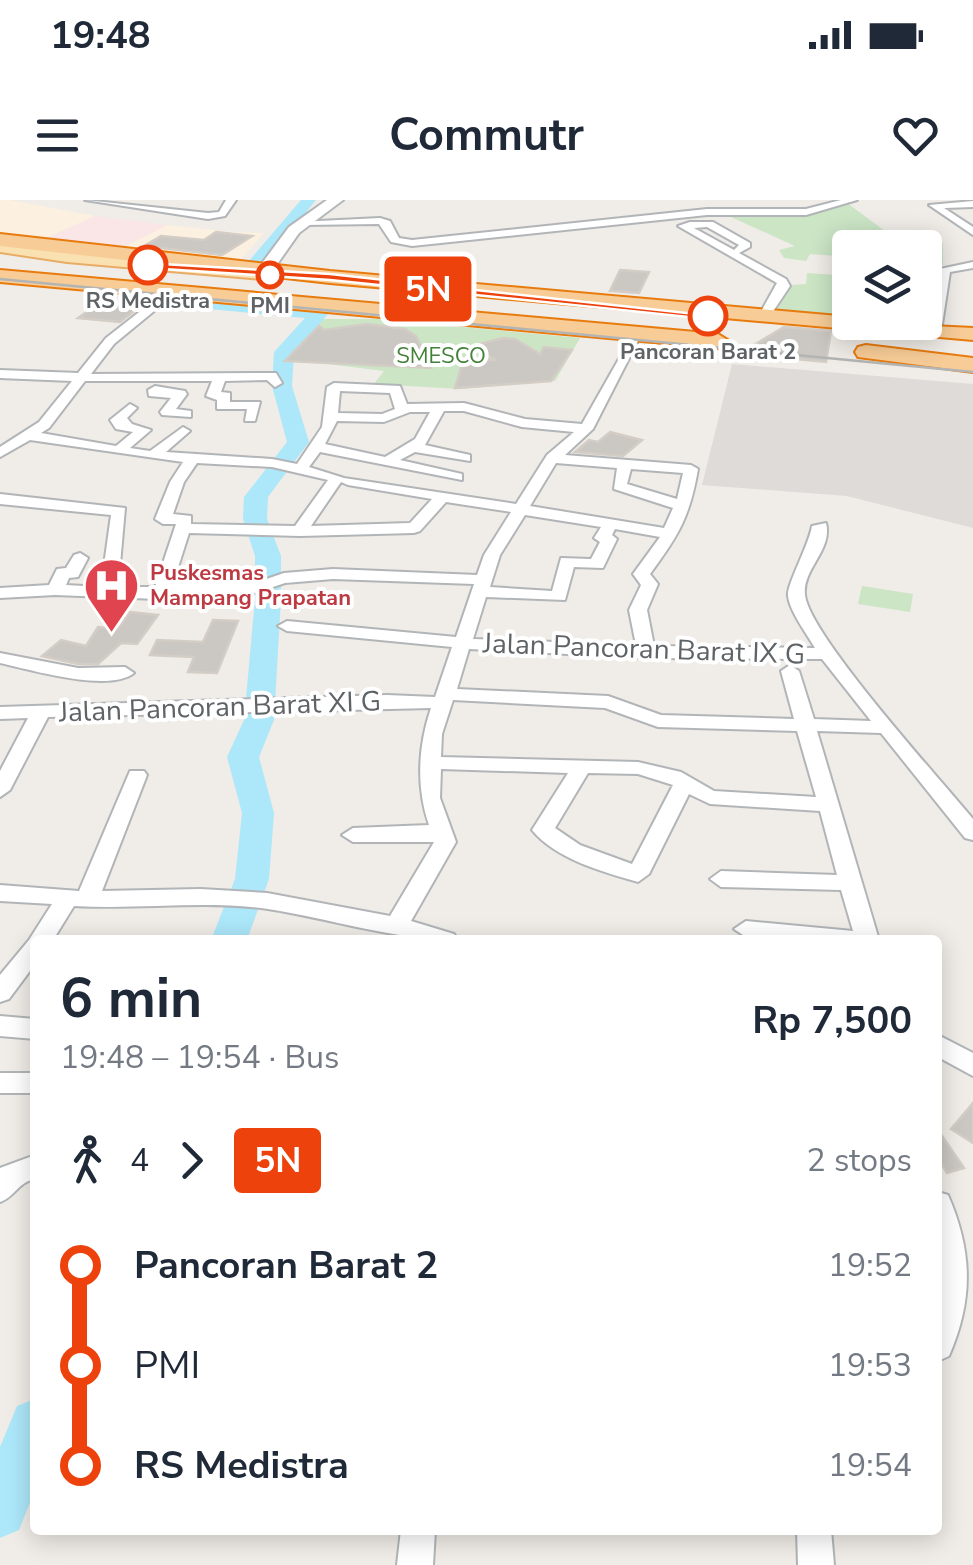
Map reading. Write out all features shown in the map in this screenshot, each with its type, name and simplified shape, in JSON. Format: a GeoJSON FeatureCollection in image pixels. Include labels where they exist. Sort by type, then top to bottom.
{"type":"FeatureCollection","features":[{"type":"Feature","properties":{"kind":"highway"},"geometry":{"type":"LineString","coordinates":[[0,249],[832,322]]}},
{"type":"Feature","properties":{"kind":"highway"},"geometry":{"type":"LineString","coordinates":[[0,249],[109,266],[693,320]]}},
{"type":"Feature","properties":{"kind":"highway"},"geometry":{"type":"LineString","coordinates":[[0,249],[276,287],[973,344]]}},
{"type":"Feature","properties":{"kind":"highway"},"geometry":{"type":"LineString","coordinates":[[64,257],[286,282]]}},
{"type":"Feature","properties":{"kind":"highway"},"geometry":{"type":"LineString","coordinates":[[0,270],[973,353]]}},
{"type":"Feature","properties":{"kind":"highway"},"geometry":{"type":"LineString","coordinates":[[0,270],[170,293],[734,342]]}},
{"type":"Feature","properties":{"kind":"highway"},"geometry":{"type":"LineString","coordinates":[[942,332],[973,334]]}},
{"type":"Feature","properties":{"kind":"highway"},"geometry":{"type":"LineString","coordinates":[[846,350],[973,363]]}},
{"type":"Feature","properties":{"kind":"main road"},"geometry":{"type":"LineString","coordinates":[[0,249],[330,277]]}},
{"type":"Feature","properties":{"kind":"street"},"geometry":{"type":"LineString","coordinates":[[90,200],[219,215],[231,200]]}},
{"type":"Feature","properties":{"kind":"street"},"geometry":{"type":"LineString","coordinates":[[264,270],[287,237],[336,200]]}},
{"type":"Feature","properties":{"kind":"street"},"geometry":{"type":"LineString","coordinates":[[304,222],[380,221],[386,223],[395,240],[412,243],[707,212],[806,212],[852,200]]}},
{"type":"Feature","properties":{"kind":"street"},"geometry":{"type":"LineString","coordinates":[[973,204],[934,205],[973,232]]}},
{"type":"Feature","properties":{"kind":"street"},"geometry":{"type":"LineString","coordinates":[[634,229],[683,226],[719,248],[735,252],[784,284],[764,316]]}},
{"type":"Feature","properties":{"kind":"street"},"geometry":{"type":"LineString","coordinates":[[942,288],[945,269],[973,265]]}},
{"type":"Feature","properties":{"kind":"street"},"geometry":{"type":"LineString","coordinates":[[0,454],[32,436],[110,341],[170,293]]}},
{"type":"Feature","properties":{"kind":"street"},"geometry":{"type":"LineString","coordinates":[[396,925],[445,842],[430,798],[432,734],[495,549],[552,458],[586,429],[638,334]]}},
{"type":"Feature","properties":{"kind":"street"},"geometry":{"type":"LineString","coordinates":[[0,374],[162,379],[271,376],[275,383]]}},
{"type":"Feature","properties":{"kind":"street"},"geometry":{"type":"LineString","coordinates":[[220,378],[213,396],[225,396],[222,406],[255,406],[250,418]]}},
{"type":"Feature","properties":{"kind":"street"},"geometry":{"type":"LineString","coordinates":[[162,379],[153,393],[180,394],[167,412],[186,414]]}},
{"type":"Feature","properties":{"kind":"street"},"geometry":{"type":"LineString","coordinates":[[298,468],[317,448],[330,422],[334,386],[395,388],[402,409]]}},
{"type":"Feature","properties":{"kind":"street"},"geometry":{"type":"LineString","coordinates":[[330,422],[384,418],[402,409],[439,406],[497,413],[522,423],[586,429]]}},
{"type":"Feature","properties":{"kind":"street"},"geometry":{"type":"LineString","coordinates":[[389,461],[426,436],[439,406]]}},
{"type":"Feature","properties":{"kind":"street"},"geometry":{"type":"LineString","coordinates":[[118,450],[144,430],[121,426],[126,422],[117,420],[130,408]]}},
{"type":"Feature","properties":{"kind":"street"},"geometry":{"type":"LineString","coordinates":[[330,422],[372,432]]}},
{"type":"Feature","properties":{"kind":"street"},"geometry":{"type":"LineString","coordinates":[[152,456],[183,430]]}},
{"type":"Feature","properties":{"kind":"street"},"geometry":{"type":"LineString","coordinates":[[32,436],[152,456],[298,468],[521,512],[609,515],[672,534]]}},
{"type":"Feature","properties":{"kind":"street"},"geometry":{"type":"LineString","coordinates":[[413,447],[465,458]]}},
{"type":"Feature","properties":{"kind":"street"},"geometry":{"type":"LineString","coordinates":[[317,448],[457,476]]}},
{"type":"Feature","properties":{"kind":"street"},"geometry":{"type":"LineString","coordinates":[[552,458],[691,469],[685,507],[672,534],[641,574],[650,584],[638,610],[646,653]]}},
{"type":"Feature","properties":{"kind":"street"},"geometry":{"type":"LineString","coordinates":[[0,594],[55,590],[158,594],[185,519],[163,519],[177,482],[192,459]]}},
{"type":"Feature","properties":{"kind":"street"},"geometry":{"type":"LineString","coordinates":[[626,462],[618,485],[685,507]]}},
{"type":"Feature","properties":{"kind":"street"},"geometry":{"type":"LineString","coordinates":[[300,531],[343,479]]}},
{"type":"Feature","properties":{"kind":"street"},"geometry":{"type":"LineString","coordinates":[[163,588],[262,587],[278,578],[316,576],[482,586],[560,596],[567,561],[597,565],[609,539],[602,538],[609,515],[637,491]]}},
{"type":"Feature","properties":{"kind":"street"},"geometry":{"type":"LineString","coordinates":[[182,528],[414,528],[441,498]]}},
{"type":"Feature","properties":{"kind":"street"},"geometry":{"type":"LineString","coordinates":[[0,500],[120,511],[114,531],[118,566],[108,592]]}},
{"type":"Feature","properties":{"kind":"street"},"geometry":{"type":"LineString","coordinates":[[820,526],[812,561],[796,589],[827,654],[973,834]]}},
{"type":"Feature","properties":{"kind":"street"},"geometry":{"type":"LineString","coordinates":[[55,590],[63,574],[72,573],[80,558]]}},
{"type":"Feature","properties":{"kind":"street","name":"Jalan Pancoran Barat IX G"},"geometry":{"type":"LineString","coordinates":[[287,626],[462,644],[646,653],[827,654]]}},
{"type":"Feature","properties":{"kind":"street"},"geometry":{"type":"LineString","coordinates":[[0,658],[78,674],[125,674]]}},
{"type":"Feature","properties":{"kind":"street"},"geometry":{"type":"LineString","coordinates":[[790,672],[867,935]]}},
{"type":"Feature","properties":{"kind":"street"},"geometry":{"type":"LineString","coordinates":[[3,777],[78,674]]}},
{"type":"Feature","properties":{"kind":"street","name":"Jalan Pancoran Barat XI G"},"geometry":{"type":"LineString","coordinates":[[0,713],[442,698],[608,702],[658,721],[886,727]]}},
{"type":"Feature","properties":{"kind":"street"},"geometry":{"type":"LineString","coordinates":[[431,764],[659,771],[710,797],[829,805]]}},
{"type":"Feature","properties":{"kind":"street"},"geometry":{"type":"LineString","coordinates":[[582,766],[543,830],[572,850],[638,874],[684,783]]}},
{"type":"Feature","properties":{"kind":"street"},"geometry":{"type":"LineString","coordinates":[[45,935],[77,899],[137,774]]}},
{"type":"Feature","properties":{"kind":"street"},"geometry":{"type":"LineString","coordinates":[[353,835],[440,832]]}},
{"type":"Feature","properties":{"kind":"street"},"geometry":{"type":"LineString","coordinates":[[722,879],[852,883]]}},
{"type":"Feature","properties":{"kind":"street"},"geometry":{"type":"LineString","coordinates":[[0,893],[77,899],[201,897],[267,901],[429,935]]}},
{"type":"Feature","properties":{"kind":"street"},"geometry":{"type":"LineString","coordinates":[[746,929],[807,935]]}},
{"type":"Feature","properties":{"kind":"street"},"geometry":{"type":"LineString","coordinates":[[0,993],[30,954]]}},
{"type":"Feature","properties":{"kind":"street"},"geometry":{"type":"LineString","coordinates":[[0,1026],[30,1029]]}},
{"type":"Feature","properties":{"kind":"street"},"geometry":{"type":"LineString","coordinates":[[942,1047],[973,1066]]}},
{"type":"Feature","properties":{"kind":"street"},"geometry":{"type":"LineString","coordinates":[[0,1083],[30,1083]]}},
{"type":"Feature","properties":{"kind":"street"},"geometry":{"type":"LineString","coordinates":[[0,1190],[6,1178],[30,1168]]}},
{"type":"Feature","properties":{"kind":"street"},"geometry":{"type":"LineString","coordinates":[[942,1215],[966,1279],[942,1339]]}},
{"type":"Feature","properties":{"kind":"street"},"geometry":{"type":"LineString","coordinates":[[415,1565],[418,1535]]}},
{"type":"Feature","properties":{"kind":"street"},"geometry":{"type":"LineString","coordinates":[[814,1535],[816,1565]]}},
{"type":"Feature","properties":{"kind":"shaded area"},"geometry":{"type":"Polygon","coordinates":[[[0,200],[95,216],[38,242],[0,237],[0,200]]]}},
{"type":"Feature","properties":{"kind":"shaded area"},"geometry":{"type":"Polygon","coordinates":[[[95,216],[167,225],[112,253],[38,242],[95,216]]]}},
{"type":"Feature","properties":{"kind":"shaded area"},"geometry":{"type":"Polygon","coordinates":[[[167,225],[264,233],[235,266],[112,253],[167,225]]]}},
{"type":"Feature","properties":{"kind":"shaded area"},"geometry":{"type":"Polygon","coordinates":[[[732,364],[973,384],[973,528],[847,496],[702,485],[732,364]]]}},
{"type":"Feature","properties":{"kind":"green space"},"geometry":{"type":"Polygon","coordinates":[[[847,203],[884,230],[832,230],[832,256],[810,254],[806,261],[784,258],[779,250],[795,246],[722,213],[805,214],[847,203]]]}},
{"type":"Feature","properties":{"kind":"green space"},"geometry":{"type":"Polygon","coordinates":[[[807,273],[832,275],[832,321],[773,316],[792,285],[806,284],[807,273]]]}},
{"type":"Feature","properties":{"kind":"green space","name":"SMESCO"},"geometry":{"type":"Polygon","coordinates":[[[321,319],[378,319],[580,338],[555,381],[460,389],[374,384],[384,371],[288,359],[321,319]]]}},
{"type":"Feature","properties":{"kind":"green space"},"geometry":{"type":"Polygon","coordinates":[[[862,586],[913,594],[910,612],[858,604],[862,586]]]}},
{"type":"Feature","properties":{"kind":"building"},"geometry":{"type":"Polygon","coordinates":[[[216,232],[252,236],[222,255],[144,246],[161,236],[204,240],[216,232]]]}},
{"type":"Feature","properties":{"kind":"building"},"geometry":{"type":"Polygon","coordinates":[[[620,270],[649,272],[639,293],[610,291],[620,270]]]}},
{"type":"Feature","properties":{"kind":"building"},"geometry":{"type":"Polygon","coordinates":[[[96,305],[138,308],[120,322],[78,318],[96,305]]]}},
{"type":"Feature","properties":{"kind":"building"},"geometry":{"type":"Polygon","coordinates":[[[367,324],[405,329],[416,336],[431,368],[285,361],[319,326],[324,330],[367,324]]]}},
{"type":"Feature","properties":{"kind":"building"},"geometry":{"type":"Polygon","coordinates":[[[784,327],[831,331],[826,362],[739,354],[784,327]]]}},
{"type":"Feature","properties":{"kind":"building"},"geometry":{"type":"Polygon","coordinates":[[[515,339],[540,354],[544,347],[572,350],[551,381],[455,388],[464,358],[496,360],[472,346],[515,339]]]}},
{"type":"Feature","properties":{"kind":"building"},"geometry":{"type":"Polygon","coordinates":[[[610,432],[642,440],[623,456],[575,452],[589,440],[598,442],[610,432]]]}},
{"type":"Feature","properties":{"kind":"building"},"geometry":{"type":"Polygon","coordinates":[[[130,612],[158,615],[137,644],[121,643],[98,664],[42,656],[61,640],[86,646],[98,627],[118,629],[130,612]]]}},
{"type":"Feature","properties":{"kind":"building"},"geometry":{"type":"Polygon","coordinates":[[[213,620],[238,621],[217,673],[188,672],[194,657],[150,655],[157,640],[203,642],[213,620]]]}},
{"type":"Feature","properties":{"kind":"building"},"geometry":{"type":"Polygon","coordinates":[[[973,1103],[973,1143],[951,1129],[973,1103]]]}},
{"type":"Feature","properties":{"kind":"building"},"geometry":{"type":"Polygon","coordinates":[[[942,1136],[964,1168],[947,1173],[942,1165],[942,1136]]]}},
{"type":"Feature","properties":{"kind":"waterway"},"geometry":{"type":"LineString","coordinates":[[254,266],[309,200]]}},
{"type":"Feature","properties":{"kind":"waterway"},"geometry":{"type":"LineString","coordinates":[[205,304],[319,314],[284,352],[282,386],[298,442],[256,497],[255,519],[268,556],[268,599],[259,720],[243,757],[258,813],[252,879],[231,935]]}},
{"type":"Feature","properties":{"kind":"waterway"},"geometry":{"type":"LineString","coordinates":[[0,1511],[30,1436]]}},
{"type":"Feature","properties":{"kind":"tram line"},"geometry":{"type":"LineString","coordinates":[[0,279],[973,372]]}},
{"type":"Feature","properties":{"kind":"bus line","name":"5N"},"geometry":{"type":"LineString","coordinates":[[148,265],[330,277],[708,316]]}},
{"type":"Feature","properties":{"kind":"place","name":"RS Medistra"},"geometry":{"type":"Point","coordinates":[148,265]}},
{"type":"Feature","properties":{"kind":"place","name":"PMI"},"geometry":{"type":"Point","coordinates":[270,275]}},
{"type":"Feature","properties":{"kind":"place","name":"Pancoran Barat 2"},"geometry":{"type":"Point","coordinates":[708,316]}},
{"type":"Feature","properties":{"kind":"place","name":"Puskesmas Mampang Prapatan"},"geometry":{"type":"Point","coordinates":[111,635]}}]}
